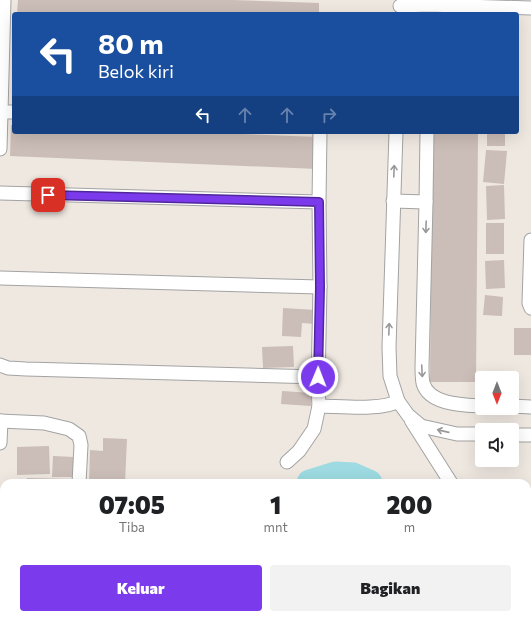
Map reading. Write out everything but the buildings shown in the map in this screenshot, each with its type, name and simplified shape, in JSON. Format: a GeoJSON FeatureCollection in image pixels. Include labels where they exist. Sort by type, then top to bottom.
{"type":"FeatureCollection","features":[{"type":"Feature","properties":{"kind":"street"},"geometry":{"type":"LineString","coordinates":[[0,149],[0,112],[6,29],[4,0]]}},
{"type":"Feature","properties":{"kind":"street"},"geometry":{"type":"LineString","coordinates":[[400,7],[428,6],[531,8]]}},
{"type":"Feature","properties":{"kind":"street"},"geometry":{"type":"LineString","coordinates":[[0,112],[12,112]]}},
{"type":"Feature","properties":{"kind":"street"},"geometry":{"type":"LineString","coordinates":[[287,462],[299,450],[314,429],[319,406],[320,134]]}},
{"type":"Feature","properties":{"kind":"street"},"geometry":{"type":"LineString","coordinates":[[396,134],[389,347],[390,376],[398,401],[448,479]]}},
{"type":"Feature","properties":{"kind":"street"},"geometry":{"type":"LineString","coordinates":[[427,134],[422,367],[423,382],[429,393],[439,400],[454,404],[475,406]]}},
{"type":"Feature","properties":{"kind":"street"},"geometry":{"type":"LineString","coordinates":[[0,193],[319,202]]}},
{"type":"Feature","properties":{"kind":"street"},"geometry":{"type":"LineString","coordinates":[[393,201],[426,202]]}},
{"type":"Feature","properties":{"kind":"street"},"geometry":{"type":"LineString","coordinates":[[531,240],[529,303],[531,308]]}},
{"type":"Feature","properties":{"kind":"street"},"geometry":{"type":"LineString","coordinates":[[0,278],[320,287]]}},
{"type":"Feature","properties":{"kind":"street"},"geometry":{"type":"LineString","coordinates":[[0,365],[8,368],[26,369],[318,377]]}},
{"type":"Feature","properties":{"kind":"street"},"geometry":{"type":"LineString","coordinates":[[319,406],[377,407],[394,404],[398,401]]}},
{"type":"Feature","properties":{"kind":"street"},"geometry":{"type":"LineString","coordinates":[[519,406],[531,407]]}},
{"type":"Feature","properties":{"kind":"street"},"geometry":{"type":"LineString","coordinates":[[408,416],[421,426],[457,434],[475,434]]}},
{"type":"Feature","properties":{"kind":"street"},"geometry":{"type":"LineString","coordinates":[[0,444],[0,421],[44,423],[69,429],[80,436],[79,479]]}},
{"type":"Feature","properties":{"kind":"street"},"geometry":{"type":"LineString","coordinates":[[519,435],[531,435]]}},
{"type":"Feature","properties":{"kind":"waterway"},"geometry":{"type":"LineString","coordinates":[[323,479],[336,475],[353,476],[360,479]]}},
{"type":"Feature","properties":{"kind":"route"},"geometry":{"type":"LineString","coordinates":[[48,195],[319,202],[320,287],[318,377]]}}]}
